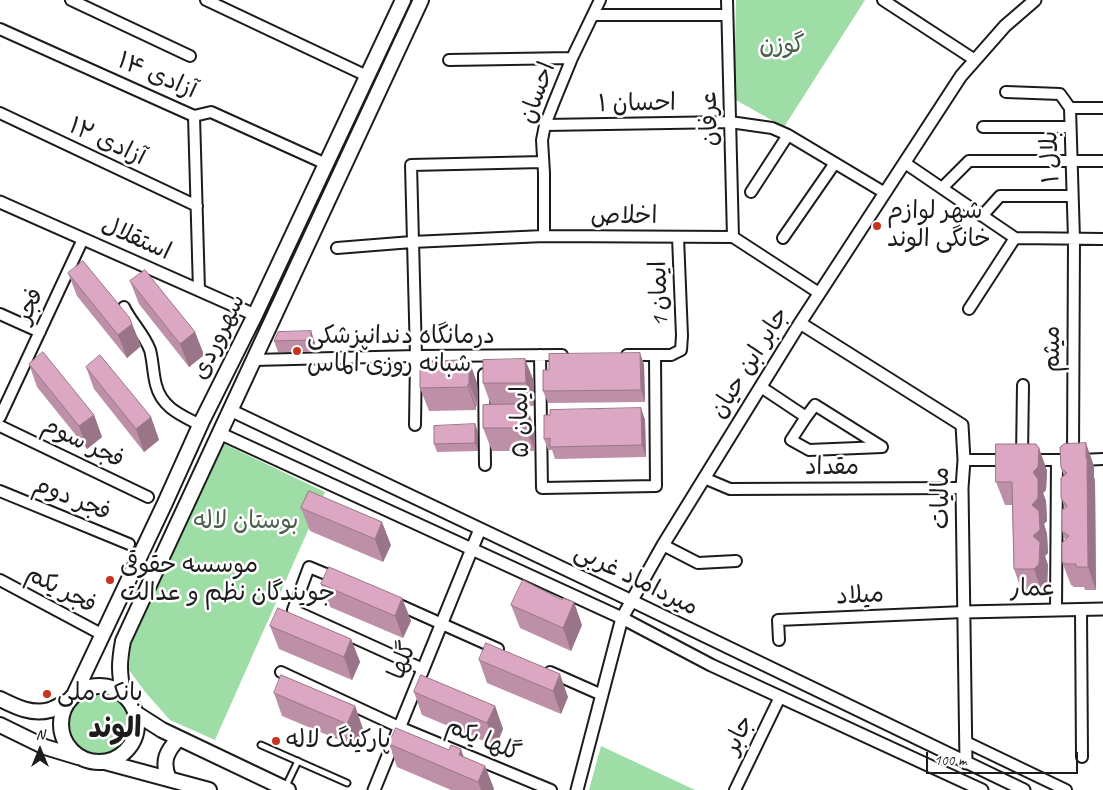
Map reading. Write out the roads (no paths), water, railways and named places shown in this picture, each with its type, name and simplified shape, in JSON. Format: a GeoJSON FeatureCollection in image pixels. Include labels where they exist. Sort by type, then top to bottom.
{"type":"FeatureCollection","features":[{"type":"Feature","properties":{"kind":"main road","name":"سهروردی"},"geometry":{"type":"LineString","coordinates":[[72,697],[403,0]]}},
{"type":"Feature","properties":{"kind":"main road","name":"سهروردی"},"geometry":{"type":"LineString","coordinates":[[123,693],[119,675],[119,661],[123,641],[421,0]]}},
{"type":"Feature","properties":{"kind":"main road"},"geometry":{"type":"LineString","coordinates":[[150,536],[168,544]]}},
{"type":"Feature","properties":{"kind":"main road"},"geometry":{"type":"LineString","coordinates":[[0,699],[18,708],[36,712],[51,710],[88,687],[102,685],[123,693],[132,702],[137,714],[138,727],[135,740],[127,751],[118,758],[96,762],[45,747],[0,725]]}},
{"type":"Feature","properties":{"kind":"main road"},"geometry":{"type":"LineString","coordinates":[[72,697],[63,711],[61,722],[62,734],[66,744],[84,759]]}},
{"type":"Feature","properties":{"kind":"main road"},"geometry":{"type":"LineString","coordinates":[[137,714],[162,730],[286,789]]}},
{"type":"Feature","properties":{"kind":"main road"},"geometry":{"type":"LineString","coordinates":[[175,784],[166,771],[165,761],[170,748],[179,738]]}},
{"type":"Feature","properties":{"kind":"main road"},"geometry":{"type":"LineString","coordinates":[[104,762],[175,784],[209,790]]}},
{"type":"Feature","properties":{"kind":"street"},"geometry":{"type":"LineString","coordinates":[[71,0],[190,56]]}},
{"type":"Feature","properties":{"kind":"street"},"geometry":{"type":"LineString","coordinates":[[206,0],[367,76]]}},
{"type":"Feature","properties":{"kind":"street","name":"احسان"},"geometry":{"type":"LineString","coordinates":[[544,236],[542,140],[545,125],[572,58],[600,0]]}},
{"type":"Feature","properties":{"kind":"street","name":"عرفان"},"geometry":{"type":"LineString","coordinates":[[727,0],[732,237]]}},
{"type":"Feature","properties":{"kind":"street"},"geometry":{"type":"LineString","coordinates":[[882,0],[975,60]]}},
{"type":"Feature","properties":{"kind":"street","name":"جابر ابن حیان"},"geometry":{"type":"LineString","coordinates":[[577,790],[622,618],[663,545],[800,323],[962,76],[1005,26],[1035,0]]}},
{"type":"Feature","properties":{"kind":"street"},"geometry":{"type":"LineString","coordinates":[[594,15],[728,15]]}},
{"type":"Feature","properties":{"kind":"street","name":"آزادی ۱۴"},"geometry":{"type":"LineString","coordinates":[[0,28],[194,116],[211,112],[326,164]]}},
{"type":"Feature","properties":{"kind":"street"},"geometry":{"type":"LineString","coordinates":[[449,60],[572,58]]}},
{"type":"Feature","properties":{"kind":"street"},"geometry":{"type":"LineString","coordinates":[[1006,92],[1060,94],[1070,108]]}},
{"type":"Feature","properties":{"kind":"street","name":"بلال ۱"},"geometry":{"type":"LineString","coordinates":[[1074,239],[1070,108],[1103,108]]}},
{"type":"Feature","properties":{"kind":"street","name":"آزادی ۱۲"},"geometry":{"type":"LineString","coordinates":[[0,114],[196,206]]}},
{"type":"Feature","properties":{"kind":"street"},"geometry":{"type":"LineString","coordinates":[[194,116],[199,290]]}},
{"type":"Feature","properties":{"kind":"street","name":"احسان ۱"},"geometry":{"type":"LineString","coordinates":[[545,125],[730,122],[772,128],[788,134],[885,193]]}},
{"type":"Feature","properties":{"kind":"street"},"geometry":{"type":"LineString","coordinates":[[983,126],[1070,127]]}},
{"type":"Feature","properties":{"kind":"street"},"geometry":{"type":"LineString","coordinates":[[751,192],[788,134]]}},
{"type":"Feature","properties":{"kind":"street"},"geometry":{"type":"LineString","coordinates":[[942,188],[969,161],[1103,161]]}},
{"type":"Feature","properties":{"kind":"street"},"geometry":{"type":"LineString","coordinates":[[416,425],[411,165],[543,162]]}},
{"type":"Feature","properties":{"kind":"street"},"geometry":{"type":"LineString","coordinates":[[905,162],[1015,238],[1103,239]]}},
{"type":"Feature","properties":{"kind":"street"},"geometry":{"type":"LineString","coordinates":[[783,238],[835,163]]}},
{"type":"Feature","properties":{"kind":"street"},"geometry":{"type":"LineString","coordinates":[[982,216],[1000,196],[1072,196]]}},
{"type":"Feature","properties":{"kind":"street","name":"استقلال"},"geometry":{"type":"LineString","coordinates":[[0,202],[255,315]]}},
{"type":"Feature","properties":{"kind":"street","name":"اخلاص"},"geometry":{"type":"LineString","coordinates":[[337,248],[412,242],[544,236],[732,237]]}},
{"type":"Feature","properties":{"kind":"street","name":"ایمان 1"},"geometry":{"type":"LineString","coordinates":[[655,355],[670,355],[681,350],[678,237]]}},
{"type":"Feature","properties":{"kind":"street"},"geometry":{"type":"LineString","coordinates":[[732,237],[820,294]]}},
{"type":"Feature","properties":{"kind":"street"},"geometry":{"type":"LineString","coordinates":[[969,309],[1015,238]]}},
{"type":"Feature","properties":{"kind":"street","name":"فجر"},"geometry":{"type":"LineString","coordinates":[[0,417],[84,239]]}},
{"type":"Feature","properties":{"kind":"street","name":"میثم"},"geometry":{"type":"LineString","coordinates":[[1073,460],[1074,239]]}},
{"type":"Feature","properties":{"kind":"street"},"geometry":{"type":"LineString","coordinates":[[124,307],[150,350],[156,387],[162,400],[169,408],[200,426]]}},
{"type":"Feature","properties":{"kind":"street"},"geometry":{"type":"LineString","coordinates":[[0,314],[40,332]]}},
{"type":"Feature","properties":{"kind":"street","name":"مالیات"},"geometry":{"type":"LineString","coordinates":[[800,323],[962,425],[964,460],[962,488],[966,762]]}},
{"type":"Feature","properties":{"kind":"street"},"geometry":{"type":"LineString","coordinates":[[484,355],[485,465]]}},
{"type":"Feature","properties":{"kind":"street","name":"ایمان ۵"},"geometry":{"type":"LineString","coordinates":[[540,355],[542,488],[656,486],[655,355]]}},
{"type":"Feature","properties":{"kind":"street"},"geometry":{"type":"LineString","coordinates":[[254,360],[568,355]]}},
{"type":"Feature","properties":{"kind":"street"},"geometry":{"type":"LineString","coordinates":[[617,355],[655,355]]}},
{"type":"Feature","properties":{"kind":"street"},"geometry":{"type":"LineString","coordinates":[[1022,460],[1023,385]]}},
{"type":"Feature","properties":{"kind":"street"},"geometry":{"type":"LineString","coordinates":[[761,387],[806,417]]}},
{"type":"Feature","properties":{"kind":"street"},"geometry":{"type":"LineString","coordinates":[[815,405],[882,447],[809,450],[791,440],[806,417],[815,405]]}},
{"type":"Feature","properties":{"kind":"street","name":"میرداماد غربی"},"geometry":{"type":"LineString","coordinates":[[230,410],[1024,790]]}},
{"type":"Feature","properties":{"kind":"street","name":"فجر سوم"},"geometry":{"type":"LineString","coordinates":[[0,426],[148,496]]}},
{"type":"Feature","properties":{"kind":"street","name":"میرداماد غربی"},"geometry":{"type":"LineString","coordinates":[[220,433],[622,618],[711,665],[978,789]]}},
{"type":"Feature","properties":{"kind":"street"},"geometry":{"type":"LineString","coordinates":[[964,460],[1103,459]]}},
{"type":"Feature","properties":{"kind":"street"},"geometry":{"type":"LineString","coordinates":[[1056,610],[1057,460]]}},
{"type":"Feature","properties":{"kind":"street","name":"مقداد"},"geometry":{"type":"LineString","coordinates":[[704,478],[730,489],[962,488]]}},
{"type":"Feature","properties":{"kind":"street","name":"فجر دوم"},"geometry":{"type":"LineString","coordinates":[[0,491],[129,544]]}},
{"type":"Feature","properties":{"kind":"street","name":"گلها"},"geometry":{"type":"LineString","coordinates":[[374,790],[480,529]]}},
{"type":"Feature","properties":{"kind":"street"},"geometry":{"type":"LineString","coordinates":[[663,545],[698,563],[736,561]]}},
{"type":"Feature","properties":{"kind":"street"},"geometry":{"type":"LineString","coordinates":[[344,582],[309,567],[293,610],[423,669]]}},
{"type":"Feature","properties":{"kind":"street","name":"فجر یکم"},"geometry":{"type":"LineString","coordinates":[[0,580],[103,635]]}},
{"type":"Feature","properties":{"kind":"street"},"geometry":{"type":"LineString","coordinates":[[388,601],[504,651]]}},
{"type":"Feature","properties":{"kind":"street","name":"عمار"},"geometry":{"type":"LineString","coordinates":[[964,612],[1103,609]]}},
{"type":"Feature","properties":{"kind":"street"},"geometry":{"type":"LineString","coordinates":[[1081,610],[1082,757]]}},
{"type":"Feature","properties":{"kind":"street","name":"میلاد"},"geometry":{"type":"LineString","coordinates":[[779,640],[778,620],[964,612]]}},
{"type":"Feature","properties":{"kind":"street"},"geometry":{"type":"LineString","coordinates":[[540,667],[602,695]]}},
{"type":"Feature","properties":{"kind":"street","name":"گلها یکم"},"geometry":{"type":"LineString","coordinates":[[281,672],[399,727],[551,790]]}},
{"type":"Feature","properties":{"kind":"street","name":"جابر"},"geometry":{"type":"LineString","coordinates":[[735,790],[780,696]]}},
{"type":"Feature","properties":{"kind":"street"},"geometry":{"type":"LineString","coordinates":[[966,742],[1066,790]]}},
{"type":"Feature","properties":{"kind":"lane"},"geometry":{"type":"LineString","coordinates":[[261,745],[347,783]]}},
{"type":"Feature","properties":{"kind":"lane"},"geometry":{"type":"LineString","coordinates":[[286,789],[298,761]]}},
{"type":"Feature","properties":{"kind":"place","name":"شهر لوازم خانگی الوند"},"geometry":{"type":"Point","coordinates":[877,226]}},
{"type":"Feature","properties":{"kind":"place","name":"درمانگاه دندان‍‍پزشکی شبانه روزی الماس"},"geometry":{"type":"Point","coordinates":[297,351]}},
{"type":"Feature","properties":{"kind":"place","name":"موسسه حقوقی جویندگان نظم و عدالت"},"geometry":{"type":"Point","coordinates":[110,580]}},
{"type":"Feature","properties":{"kind":"place","name":"بانک ملی"},"geometry":{"type":"Point","coordinates":[47,694]}},
{"type":"Feature","properties":{"kind":"place","name":"پارکینگ لاله"},"geometry":{"type":"Point","coordinates":[276,741]}},
{"type":"Feature","properties":{"kind":"district","name":"الوند"},"geometry":{"type":"Point","coordinates":[115,729]}},
{"type":"Feature","properties":{"kind":"park label","name":"گوزن"},"geometry":{"type":"Point","coordinates":[782,46]}},
{"type":"Feature","properties":{"kind":"park label","name":"بوستان لاله"},"geometry":{"type":"Point","coordinates":[246,522]}}]}
